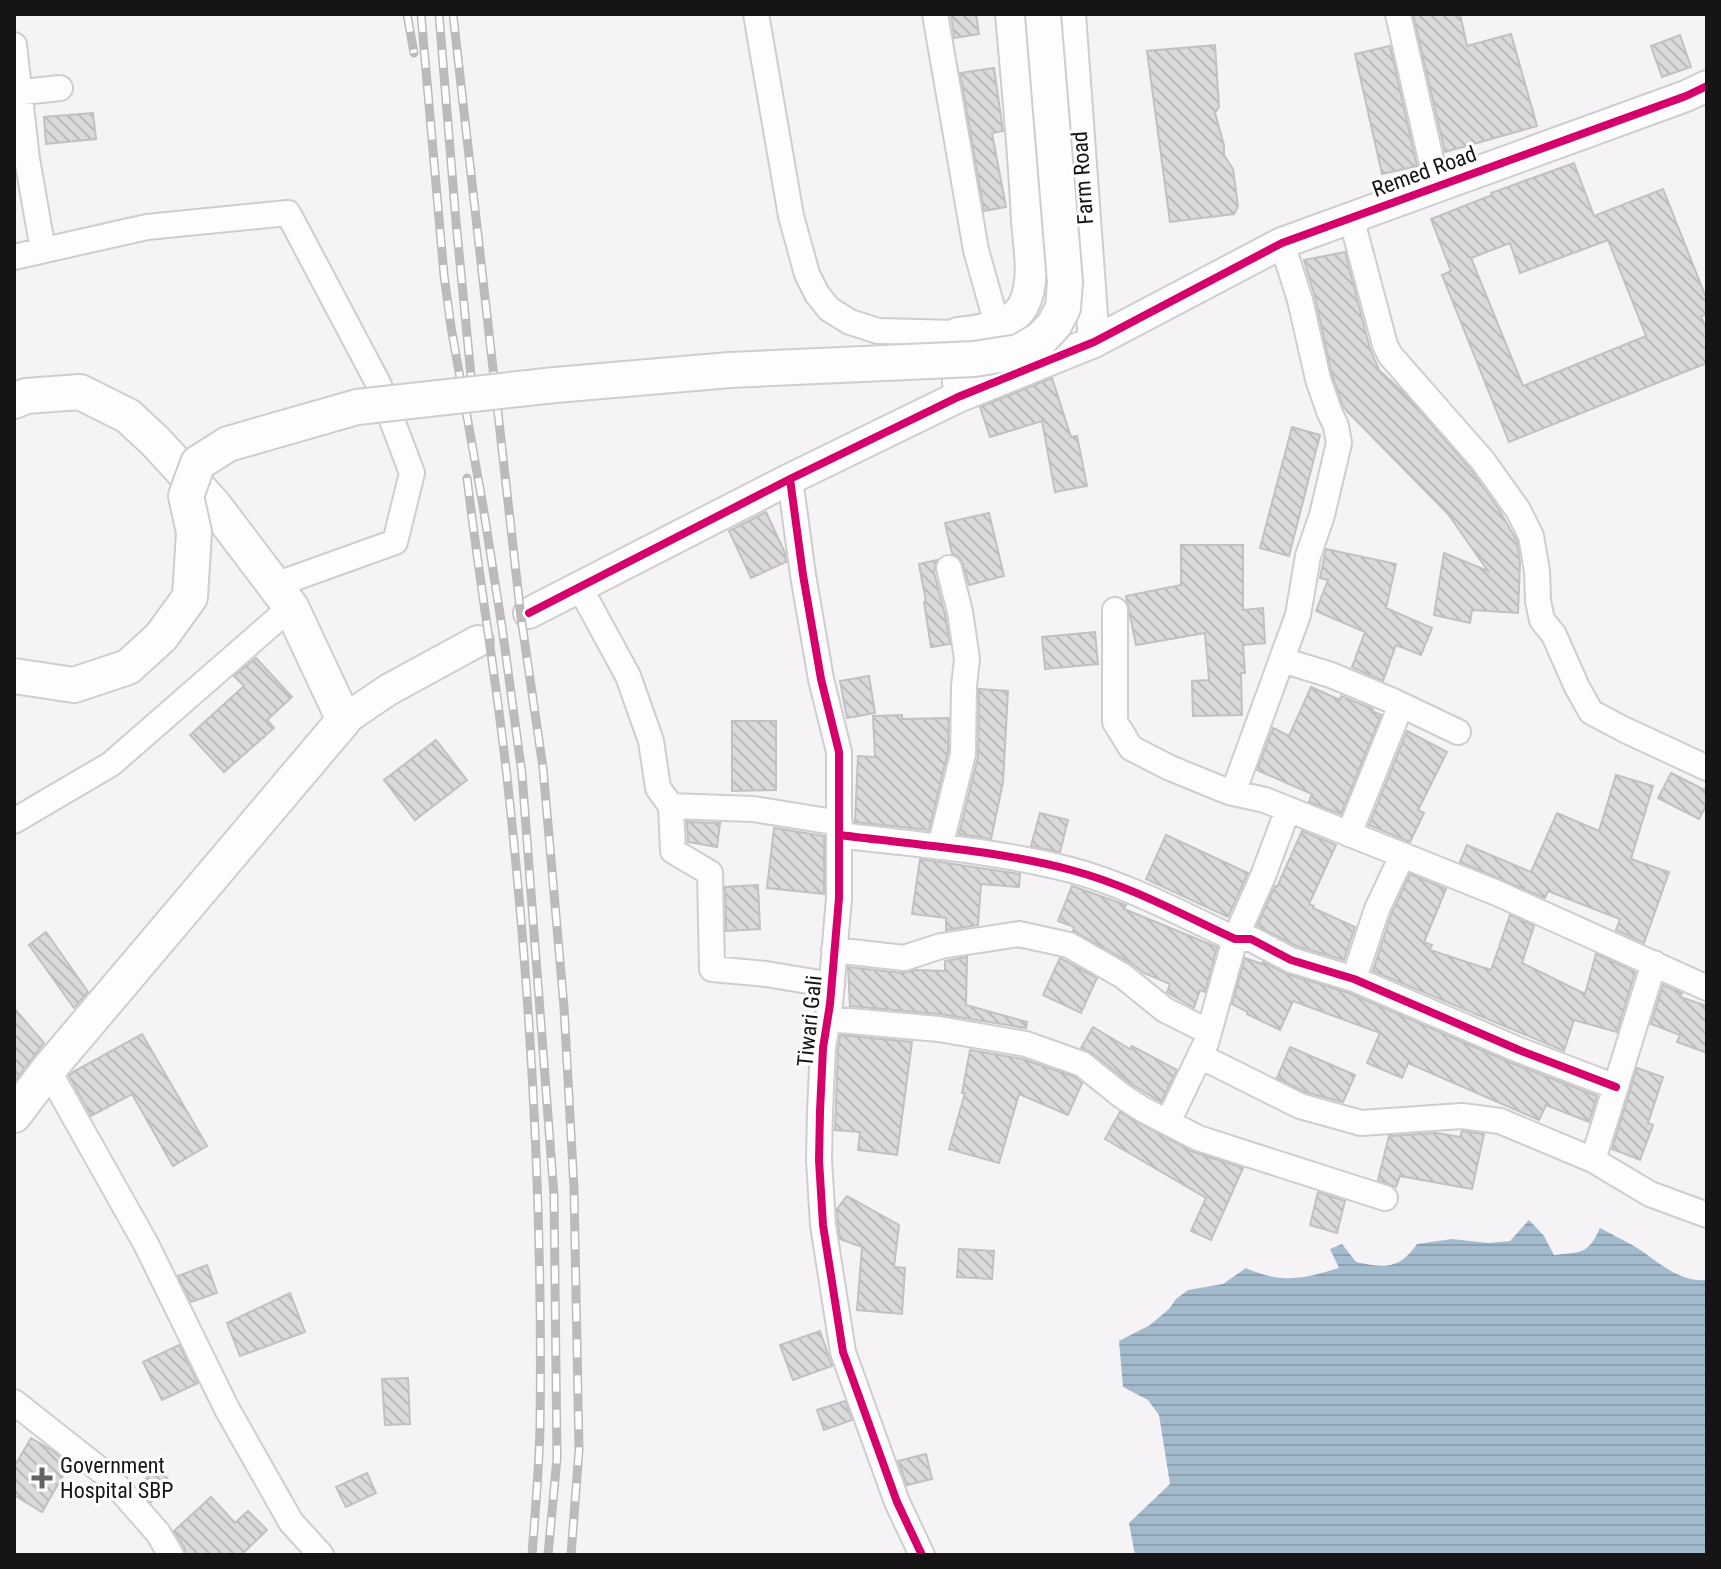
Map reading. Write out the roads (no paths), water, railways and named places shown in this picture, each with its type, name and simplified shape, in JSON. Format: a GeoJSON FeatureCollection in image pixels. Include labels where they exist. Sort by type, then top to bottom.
{"type":"FeatureCollection","features":[{"type":"Feature","properties":{"kind":"main road"},"geometry":{"type":"LineString","coordinates":[[14,676],[74,685],[128,667],[161,637],[190,597],[194,532],[186,496],[198,463],[228,444],[357,407],[730,370],[974,359],[1019,352],[1041,339],[1054,325],[1063,308],[1065,282],[1043,14]]}},
{"type":"Feature","properties":{"kind":"main road"},"geometry":{"type":"LineString","coordinates":[[14,401],[26,396],[80,392],[128,416],[155,441],[213,504],[283,596],[344,720],[48,1070],[14,1115]]}},
{"type":"Feature","properties":{"kind":"street"},"geometry":{"type":"LineString","coordinates":[[756,14],[791,216],[807,274],[817,294],[829,309],[850,322],[878,331],[958,333],[981,330],[1017,315],[1028,294],[1030,275],[1025,175],[1011,14]]}},
{"type":"Feature","properties":{"kind":"street"},"geometry":{"type":"LineString","coordinates":[[935,14],[976,250],[997,325]]}},
{"type":"Feature","properties":{"kind":"street","name":"Farm Road"},"geometry":{"type":"LineString","coordinates":[[1070,14],[1094,342]]}},
{"type":"Feature","properties":{"kind":"street"},"geometry":{"type":"LineString","coordinates":[[1398,14],[1437,186]]}},
{"type":"Feature","properties":{"kind":"street"},"geometry":{"type":"LineString","coordinates":[[14,45],[17,93],[43,250]]}},
{"type":"Feature","properties":{"kind":"street","name":"Remed Road"},"geometry":{"type":"LineString","coordinates":[[529,613],[958,397],[1094,342],[1282,243],[1707,86]]}},
{"type":"Feature","properties":{"kind":"street"},"geometry":{"type":"LineString","coordinates":[[17,93],[60,88]]}},
{"type":"Feature","properties":{"kind":"street"},"geometry":{"type":"LineString","coordinates":[[14,257],[147,227],[288,213],[378,383],[412,473],[395,542],[283,596],[111,764],[14,821]]}},
{"type":"Feature","properties":{"kind":"street"},"geometry":{"type":"LineString","coordinates":[[1351,217],[1385,345],[1390,355],[1483,461],[1518,510],[1531,536],[1542,620],[1554,635],[1591,712],[1707,768]]}},
{"type":"Feature","properties":{"kind":"street"},"geometry":{"type":"LineString","coordinates":[[1233,793],[1298,615],[1308,556],[1322,515],[1339,443],[1336,426],[1318,379],[1300,300],[1282,243]]}},
{"type":"Feature","properties":{"kind":"street"},"geometry":{"type":"LineString","coordinates":[[958,333],[958,397]]}},
{"type":"Feature","properties":{"kind":"street","name":"Tiwari Gali"},"geometry":{"type":"LineString","coordinates":[[790,479],[819,665],[839,752],[839,898],[823,1048],[819,1160],[823,1225],[843,1352],[897,1502],[922,1555]]}},
{"type":"Feature","properties":{"kind":"street"},"geometry":{"type":"LineString","coordinates":[[940,847],[963,754],[967,659],[949,568]]}},
{"type":"Feature","properties":{"kind":"street"},"geometry":{"type":"LineString","coordinates":[[579,586],[628,676],[651,741],[658,788],[671,806],[673,851],[710,873],[712,969],[832,985]]}},
{"type":"Feature","properties":{"kind":"street"},"geometry":{"type":"LineString","coordinates":[[1115,610],[1115,722],[1131,748],[1170,768],[1233,793],[1265,800],[1497,893],[1707,988]]}},
{"type":"Feature","properties":{"kind":"street"},"geometry":{"type":"LineString","coordinates":[[344,720],[388,690],[478,641]]}},
{"type":"Feature","properties":{"kind":"street"},"geometry":{"type":"LineString","coordinates":[[1282,660],[1331,675],[1458,732]]}},
{"type":"Feature","properties":{"kind":"street"},"geometry":{"type":"LineString","coordinates":[[1349,834],[1401,705]]}},
{"type":"Feature","properties":{"kind":"street"},"geometry":{"type":"LineString","coordinates":[[671,806],[753,809],[840,829],[1072,870],[1136,892],[1235,939],[1251,939],[1291,960],[1354,979],[1519,1050],[1616,1087]]}},
{"type":"Feature","properties":{"kind":"street"},"geometry":{"type":"LineString","coordinates":[[1168,1122],[1200,1056],[1235,939],[1288,809]]}},
{"type":"Feature","properties":{"kind":"street"},"geometry":{"type":"LineString","coordinates":[[1354,979],[1377,909],[1402,856]]}},
{"type":"Feature","properties":{"kind":"street"},"geometry":{"type":"LineString","coordinates":[[834,950],[904,958],[941,946],[1019,934],[1069,945],[1123,976],[1165,1010],[1209,1032]]}},
{"type":"Feature","properties":{"kind":"street"},"geometry":{"type":"LineString","coordinates":[[1593,1160],[1654,963]]}},
{"type":"Feature","properties":{"kind":"street"},"geometry":{"type":"LineString","coordinates":[[827,1019],[939,1029],[1026,1044],[1082,1064],[1122,1096],[1198,1138],[1385,1198]]}},
{"type":"Feature","properties":{"kind":"street"},"geometry":{"type":"LineString","coordinates":[[1200,1056],[1300,1106],[1361,1123],[1462,1116],[1500,1121],[1593,1160],[1650,1194],[1707,1215]]}},
{"type":"Feature","properties":{"kind":"street"},"geometry":{"type":"LineString","coordinates":[[48,1070],[146,1244],[255,1459],[291,1522],[321,1555]]}},
{"type":"Feature","properties":{"kind":"street"},"geometry":{"type":"LineString","coordinates":[[14,1402],[108,1476],[158,1533],[171,1555]]}},
{"type":"Feature","properties":{"kind":"water"},"geometry":{"type":"Polygon","coordinates":[[[1529,1220],[1544,1236],[1554,1255],[1587,1248],[1600,1228],[1677,1274],[1707,1280],[1707,1555],[1135,1555],[1129,1523],[1170,1484],[1159,1415],[1148,1400],[1123,1387],[1119,1341],[1150,1325],[1188,1290],[1223,1284],[1246,1268],[1282,1278],[1314,1275],[1339,1268],[1330,1249],[1342,1244],[1356,1262],[1390,1265],[1404,1259],[1417,1244],[1452,1239],[1489,1243],[1510,1241],[1529,1220]]]}},
{"type":"Feature","properties":{"kind":"railway"},"geometry":{"type":"LineString","coordinates":[[407,14],[414,53]]}},
{"type":"Feature","properties":{"kind":"railway"},"geometry":{"type":"LineString","coordinates":[[421,14],[444,275],[502,627],[522,774],[554,1195],[557,1458],[548,1555]]}},
{"type":"Feature","properties":{"kind":"railway"},"geometry":{"type":"LineString","coordinates":[[439,14],[472,386]]}},
{"type":"Feature","properties":{"kind":"railway"},"geometry":{"type":"LineString","coordinates":[[453,14],[521,617],[543,768],[564,1007],[574,1189],[579,1450],[571,1555]]}},
{"type":"Feature","properties":{"kind":"railway"},"geometry":{"type":"LineString","coordinates":[[467,478],[507,777],[523,940],[534,1102],[540,1347],[539,1444],[532,1555]]}},
{"type":"Feature","properties":{"kind":"place","name":"Government Hospital SBP"},"geometry":{"type":"Point","coordinates":[42,1478]}}]}
